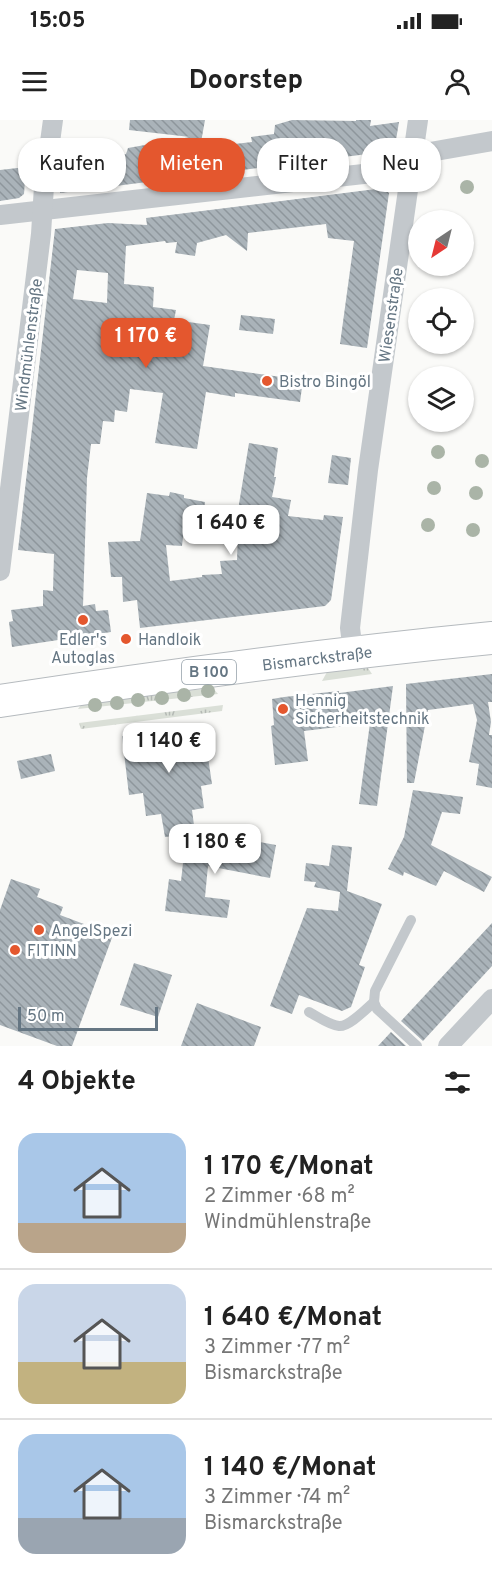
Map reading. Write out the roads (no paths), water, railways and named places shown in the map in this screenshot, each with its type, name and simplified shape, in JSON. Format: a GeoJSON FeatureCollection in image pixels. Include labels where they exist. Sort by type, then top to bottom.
{"type":"FeatureCollection","features":[{"type":"Feature","properties":{"kind":"main road","name":"Bismarckstraße"},"geometry":{"type":"LineString","coordinates":[[0,701],[353,652],[492,638]]}},
{"type":"Feature","properties":{"kind":"street","name":"Windmühlenstraße"},"geometry":{"type":"LineString","coordinates":[[0,571],[40,245],[52,120]]}},
{"type":"Feature","properties":{"kind":"street","name":"Wiesenstraße"},"geometry":{"type":"LineString","coordinates":[[415,138],[418,120]]}},
{"type":"Feature","properties":{"kind":"street"},"geometry":{"type":"LineString","coordinates":[[441,150],[492,141]]}},
{"type":"Feature","properties":{"kind":"street"},"geometry":{"type":"LineString","coordinates":[[0,215],[361,174]]}},
{"type":"Feature","properties":{"kind":"street","name":"Wiesenstraße"},"geometry":{"type":"LineString","coordinates":[[353,652],[350,628],[368,470],[408,192]]}},
{"type":"Feature","properties":{"kind":"street"},"geometry":{"type":"LineString","coordinates":[[448,1046],[492,999]]}},
{"type":"Feature","properties":{"kind":"lane"},"geometry":{"type":"LineString","coordinates":[[411,920],[375,991],[374,1002],[377,1009],[417,1046]]}},
{"type":"Feature","properties":{"kind":"lane"},"geometry":{"type":"LineString","coordinates":[[309,1012],[336,1026],[343,1026],[359,1016],[374,1002]]}},
{"type":"Feature","properties":{"kind":"place","name":"Bistro Bingöl"},"geometry":{"type":"Point","coordinates":[267,381]}},
{"type":"Feature","properties":{"kind":"place","name":"Edler's Autoglas"},"geometry":{"type":"Point","coordinates":[83,620]}},
{"type":"Feature","properties":{"kind":"place","name":"Handloik"},"geometry":{"type":"Point","coordinates":[126,639]}},
{"type":"Feature","properties":{"kind":"place","name":"Hennig Sicherheitstechnik"},"geometry":{"type":"Point","coordinates":[283,709]}},
{"type":"Feature","properties":{"kind":"place","name":"AngelSpezi"},"geometry":{"type":"Point","coordinates":[39,930]}},
{"type":"Feature","properties":{"kind":"place","name":"FITINN"},"geometry":{"type":"Point","coordinates":[15,950]}}]}
